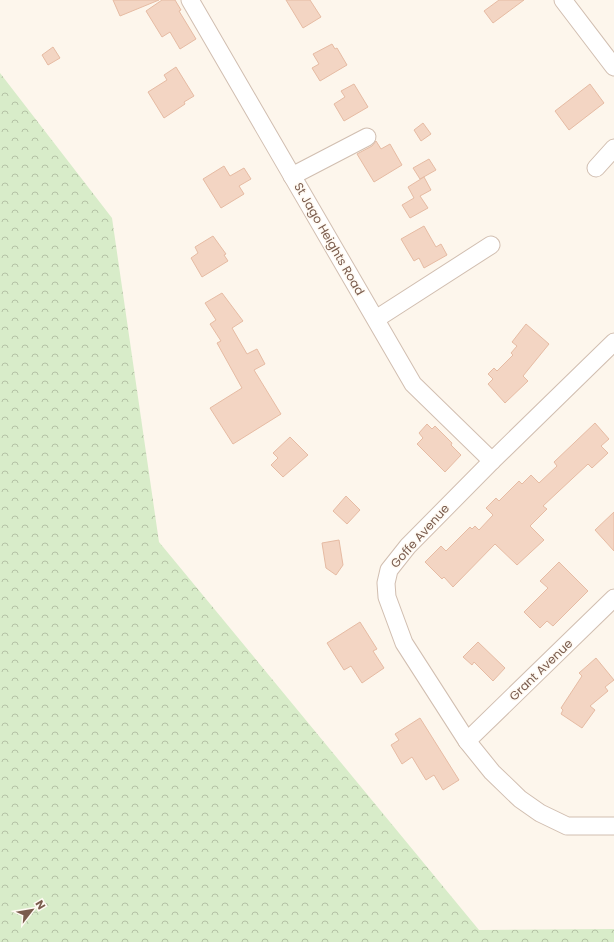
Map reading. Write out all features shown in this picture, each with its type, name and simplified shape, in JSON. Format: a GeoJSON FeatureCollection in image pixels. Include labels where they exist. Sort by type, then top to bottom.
{"type":"FeatureCollection","features":[{"type":"Feature","properties":{"kind":"street","name":"St Jago Heights Road"},"geometry":{"type":"LineString","coordinates":[[190,0],[413,384],[492,461]]}},
{"type":"Feature","properties":{"kind":"street"},"geometry":{"type":"LineString","coordinates":[[563,0],[614,67]]}},
{"type":"Feature","properties":{"kind":"street"},"geometry":{"type":"LineString","coordinates":[[292,176],[367,137]]}},
{"type":"Feature","properties":{"kind":"street"},"geometry":{"type":"LineString","coordinates":[[596,168],[614,148]]}},
{"type":"Feature","properties":{"kind":"street"},"geometry":{"type":"LineString","coordinates":[[376,319],[491,245]]}},
{"type":"Feature","properties":{"kind":"street","name":"Goffe Avenue"},"geometry":{"type":"LineString","coordinates":[[614,342],[492,461],[396,560],[389,570],[386,583],[387,597],[404,642],[467,741],[492,772],[520,799],[540,813],[567,826],[614,826]]}},
{"type":"Feature","properties":{"kind":"street","name":"Grant Avenue"},"geometry":{"type":"LineString","coordinates":[[467,741],[614,598]]}},
{"type":"Feature","properties":{"kind":"green space"},"geometry":{"type":"Polygon","coordinates":[[[0,73],[112,218],[159,542],[479,930],[614,929],[614,942],[0,942],[0,73]]]}},
{"type":"Feature","properties":{"kind":"building"},"geometry":{"type":"Polygon","coordinates":[[[113,0],[159,0],[120,16],[113,0]]]}},
{"type":"Feature","properties":{"kind":"building"},"geometry":{"type":"Polygon","coordinates":[[[162,0],[175,0],[181,10],[179,11],[196,39],[180,49],[170,32],[162,37],[146,11],[162,0]]]}},
{"type":"Feature","properties":{"kind":"building"},"geometry":{"type":"Polygon","coordinates":[[[286,0],[310,0],[321,17],[303,28],[286,0]]]}},
{"type":"Feature","properties":{"kind":"building"},"geometry":{"type":"Polygon","coordinates":[[[499,0],[524,0],[493,23],[484,11],[499,0]]]}},
{"type":"Feature","properties":{"kind":"building"},"geometry":{"type":"Polygon","coordinates":[[[332,44],[335,49],[337,48],[347,65],[320,81],[312,68],[319,64],[313,54],[332,44]]]}},
{"type":"Feature","properties":{"kind":"building"},"geometry":{"type":"Polygon","coordinates":[[[53,47],[60,58],[48,65],[42,55],[53,47]]]}},
{"type":"Feature","properties":{"kind":"building"},"geometry":{"type":"Polygon","coordinates":[[[176,67],[194,96],[164,118],[148,92],[167,80],[164,75],[176,67]]]}},
{"type":"Feature","properties":{"kind":"building"},"geometry":{"type":"Polygon","coordinates":[[[354,84],[368,107],[344,121],[334,104],[345,97],[341,91],[354,84]]]}},
{"type":"Feature","properties":{"kind":"building"},"geometry":{"type":"Polygon","coordinates":[[[590,84],[604,103],[569,130],[555,111],[590,84]]]}},
{"type":"Feature","properties":{"kind":"building"},"geometry":{"type":"Polygon","coordinates":[[[423,123],[431,134],[421,141],[414,130],[423,123]]]}},
{"type":"Feature","properties":{"kind":"building"},"geometry":{"type":"Polygon","coordinates":[[[376,141],[381,149],[390,144],[402,165],[374,182],[357,154],[372,146],[376,141]]]}},
{"type":"Feature","properties":{"kind":"building"},"geometry":{"type":"Polygon","coordinates":[[[429,159],[436,170],[420,179],[413,168],[429,159]]]}},
{"type":"Feature","properties":{"kind":"building"},"geometry":{"type":"Polygon","coordinates":[[[224,166],[230,176],[244,168],[251,179],[239,186],[244,194],[221,208],[203,179],[224,166]]]}},
{"type":"Feature","properties":{"kind":"building"},"geometry":{"type":"Polygon","coordinates":[[[424,177],[431,190],[420,196],[428,208],[410,218],[402,205],[414,198],[408,187],[424,177]]]}},
{"type":"Feature","properties":{"kind":"building"},"geometry":{"type":"Polygon","coordinates":[[[424,226],[436,247],[441,244],[447,255],[424,268],[419,258],[414,261],[401,239],[424,226]]]}},
{"type":"Feature","properties":{"kind":"building"},"geometry":{"type":"Polygon","coordinates":[[[213,236],[226,254],[224,255],[228,261],[202,277],[191,258],[198,253],[195,247],[213,236]]]}},
{"type":"Feature","properties":{"kind":"building"},"geometry":{"type":"Polygon","coordinates":[[[222,293],[243,321],[232,328],[247,354],[257,349],[265,364],[254,370],[281,414],[233,444],[210,408],[242,388],[217,343],[221,341],[210,324],[216,320],[205,303],[222,293]]]}},
{"type":"Feature","properties":{"kind":"building"},"geometry":{"type":"Polygon","coordinates":[[[526,324],[549,344],[523,376],[528,381],[505,403],[488,384],[493,379],[488,374],[494,368],[497,371],[513,355],[511,353],[517,346],[512,342],[526,324]]]}},
{"type":"Feature","properties":{"kind":"building"},"geometry":{"type":"Polygon","coordinates":[[[595,423],[609,439],[601,446],[608,453],[592,468],[588,464],[543,506],[547,509],[530,526],[544,540],[517,565],[495,544],[453,587],[444,577],[442,579],[425,562],[441,546],[446,551],[470,527],[472,529],[475,526],[479,530],[493,515],[486,508],[496,498],[499,501],[519,481],[522,484],[531,475],[539,483],[557,466],[554,462],[595,423]]]}},
{"type":"Feature","properties":{"kind":"building"},"geometry":{"type":"Polygon","coordinates":[[[427,424],[432,429],[435,426],[452,443],[451,445],[461,455],[445,472],[417,444],[423,438],[419,433],[427,424]]]}},
{"type":"Feature","properties":{"kind":"building"},"geometry":{"type":"Polygon","coordinates":[[[290,437],[308,455],[283,477],[271,465],[278,458],[273,453],[290,437]]]}},
{"type":"Feature","properties":{"kind":"building"},"geometry":{"type":"Polygon","coordinates":[[[346,496],[360,510],[347,524],[333,511],[346,496]]]}},
{"type":"Feature","properties":{"kind":"building"},"geometry":{"type":"Polygon","coordinates":[[[614,512],[614,551],[595,530],[614,512]]]}},
{"type":"Feature","properties":{"kind":"building"},"geometry":{"type":"Polygon","coordinates":[[[339,540],[343,565],[336,575],[326,568],[322,543],[339,540]]]}},
{"type":"Feature","properties":{"kind":"building"},"geometry":{"type":"Polygon","coordinates":[[[559,562],[588,591],[553,626],[547,621],[540,628],[524,612],[548,588],[540,581],[559,562]]]}},
{"type":"Feature","properties":{"kind":"building"},"geometry":{"type":"Polygon","coordinates":[[[360,622],[377,649],[373,651],[384,668],[362,683],[351,666],[344,670],[327,643],[360,622]]]}},
{"type":"Feature","properties":{"kind":"building"},"geometry":{"type":"Polygon","coordinates":[[[478,642],[505,668],[493,681],[474,662],[472,665],[463,657],[478,642]]]}},
{"type":"Feature","properties":{"kind":"building"},"geometry":{"type":"Polygon","coordinates":[[[596,658],[614,680],[605,687],[608,691],[590,706],[595,710],[582,728],[561,714],[563,710],[561,708],[582,676],[579,673],[596,658]]]}},
{"type":"Feature","properties":{"kind":"building"},"geometry":{"type":"Polygon","coordinates":[[[420,718],[459,780],[443,790],[434,775],[426,780],[412,757],[402,764],[391,745],[399,740],[395,734],[420,718]]]}}]}
